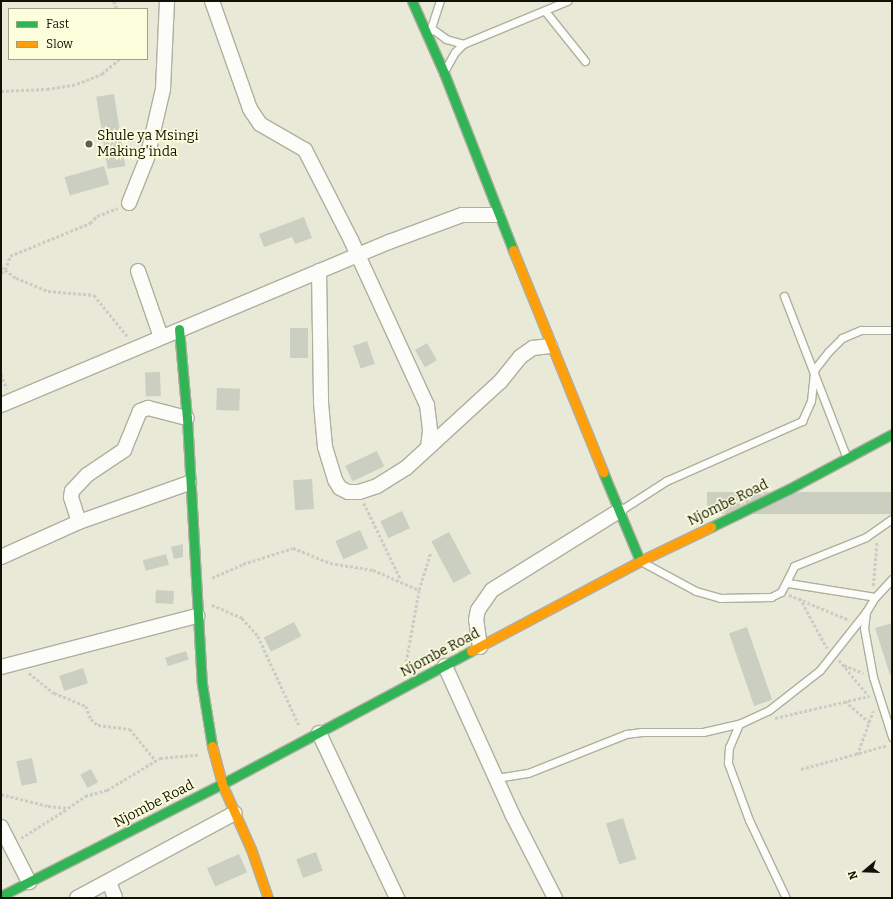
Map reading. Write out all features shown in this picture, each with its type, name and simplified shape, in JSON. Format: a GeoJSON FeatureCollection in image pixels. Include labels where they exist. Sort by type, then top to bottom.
{"type":"FeatureCollection","features":[{"type":"Feature","properties":{"kind":"main road"},"geometry":{"type":"LineString","coordinates":[[412,1],[444,74],[497,215],[550,346],[640,561]]}},
{"type":"Feature","properties":{"kind":"main road"},"geometry":{"type":"LineString","coordinates":[[179,329],[187,418],[189,483],[202,684],[214,758],[222,784],[235,813],[268,898]]}},
{"type":"Feature","properties":{"kind":"main road","name":"Njombe Road"},"geometry":{"type":"LineString","coordinates":[[1,896],[222,784],[640,561],[892,434]]}},
{"type":"Feature","properties":{"kind":"street"},"geometry":{"type":"LineString","coordinates":[[129,203],[147,158],[163,89],[167,1]]}},
{"type":"Feature","properties":{"kind":"street"},"geometry":{"type":"LineString","coordinates":[[212,1],[250,109],[260,124],[305,150],[358,255],[427,405],[430,431],[428,448]]}},
{"type":"Feature","properties":{"kind":"street"},"geometry":{"type":"LineString","coordinates":[[1,405],[318,271],[462,215],[497,215]]}},
{"type":"Feature","properties":{"kind":"street"},"geometry":{"type":"LineString","coordinates":[[138,271],[161,337]]}},
{"type":"Feature","properties":{"kind":"street"},"geometry":{"type":"LineString","coordinates":[[318,271],[321,403],[325,447],[329,465],[340,488],[348,492],[359,492],[392,477],[428,448],[500,382],[520,356],[533,348],[550,346]]}},
{"type":"Feature","properties":{"kind":"street"},"geometry":{"type":"LineString","coordinates":[[79,522],[71,497],[72,491],[87,475],[124,450],[140,411],[148,408],[187,418]]}},
{"type":"Feature","properties":{"kind":"street"},"geometry":{"type":"LineString","coordinates":[[1,557],[79,522],[189,483]]}},
{"type":"Feature","properties":{"kind":"street"},"geometry":{"type":"LineString","coordinates":[[480,647],[476,620],[478,610],[492,590],[619,511]]}},
{"type":"Feature","properties":{"kind":"street"},"geometry":{"type":"LineString","coordinates":[[7,666],[197,616]]}},
{"type":"Feature","properties":{"kind":"street"},"geometry":{"type":"LineString","coordinates":[[445,666],[496,778],[556,898]]}},
{"type":"Feature","properties":{"kind":"street"},"geometry":{"type":"LineString","coordinates":[[319,733],[396,898]]}},
{"type":"Feature","properties":{"kind":"street"},"geometry":{"type":"LineString","coordinates":[[77,898],[235,813]]}},
{"type":"Feature","properties":{"kind":"street"},"geometry":{"type":"LineString","coordinates":[[1,827],[9,846],[29,882]]}},
{"type":"Feature","properties":{"kind":"street"},"geometry":{"type":"LineString","coordinates":[[109,882],[115,898]]}},
{"type":"Feature","properties":{"kind":"lane"},"geometry":{"type":"LineString","coordinates":[[428,38],[440,1]]}},
{"type":"Feature","properties":{"kind":"lane"},"geometry":{"type":"LineString","coordinates":[[444,74],[449,60],[464,44],[567,1]]}},
{"type":"Feature","properties":{"kind":"lane"},"geometry":{"type":"LineString","coordinates":[[545,11],[585,60]]}},
{"type":"Feature","properties":{"kind":"lane"},"geometry":{"type":"LineString","coordinates":[[431,28],[446,39],[464,44]]}},
{"type":"Feature","properties":{"kind":"lane"},"geometry":{"type":"LineString","coordinates":[[784,296],[814,370],[846,458]]}},
{"type":"Feature","properties":{"kind":"lane"},"geometry":{"type":"LineString","coordinates":[[619,511],[666,481],[802,421],[811,401],[814,370],[842,338],[861,330],[892,330]]}},
{"type":"Feature","properties":{"kind":"lane"},"geometry":{"type":"LineString","coordinates":[[640,561],[674,582],[696,591],[720,598],[764,598],[781,592],[788,583],[794,566],[878,530],[892,519]]}},
{"type":"Feature","properties":{"kind":"lane"},"geometry":{"type":"LineString","coordinates":[[496,778],[528,773],[626,734],[642,732],[703,732],[739,724],[769,710],[784,700],[820,670],[866,612],[874,596],[892,579]]}},
{"type":"Feature","properties":{"kind":"lane"},"geometry":{"type":"LineString","coordinates":[[788,583],[874,596]]}},
{"type":"Feature","properties":{"kind":"lane"},"geometry":{"type":"LineString","coordinates":[[866,612],[865,634],[873,677],[887,716],[892,737]]}},
{"type":"Feature","properties":{"kind":"lane"},"geometry":{"type":"LineString","coordinates":[[739,724],[729,747],[728,763],[749,820],[786,898]]}},
{"type":"Feature","properties":{"kind":"path"},"geometry":{"type":"LineString","coordinates":[[1,91],[47,89],[77,84],[102,74],[118,60]]}},
{"type":"Feature","properties":{"kind":"path"},"geometry":{"type":"LineString","coordinates":[[1,273],[5,270],[10,256],[90,223],[97,216],[129,203]]}},
{"type":"Feature","properties":{"kind":"path"},"geometry":{"type":"LineString","coordinates":[[1,267],[16,278],[48,290],[94,295],[126,336],[145,344]]}},
{"type":"Feature","properties":{"kind":"path"},"geometry":{"type":"LineString","coordinates":[[359,492],[401,580]]}},
{"type":"Feature","properties":{"kind":"path"},"geometry":{"type":"LineString","coordinates":[[874,596],[878,530]]}},
{"type":"Feature","properties":{"kind":"path"},"geometry":{"type":"LineString","coordinates":[[196,586],[243,564],[293,548],[330,563],[373,570],[401,580],[419,590]]}},
{"type":"Feature","properties":{"kind":"path"},"geometry":{"type":"LineString","coordinates":[[405,669],[419,590],[430,553]]}},
{"type":"Feature","properties":{"kind":"path"},"geometry":{"type":"LineString","coordinates":[[781,592],[800,598],[857,623]]}},
{"type":"Feature","properties":{"kind":"path"},"geometry":{"type":"LineString","coordinates":[[800,598],[818,634],[833,655],[872,700]]}},
{"type":"Feature","properties":{"kind":"path"},"geometry":{"type":"LineString","coordinates":[[197,599],[236,614],[251,628],[273,666],[305,740]]}},
{"type":"Feature","properties":{"kind":"path"},"geometry":{"type":"LineString","coordinates":[[843,665],[873,677]]}},
{"type":"Feature","properties":{"kind":"path"},"geometry":{"type":"LineString","coordinates":[[7,666],[54,693],[86,706],[91,718],[98,725],[130,729],[156,761]]}},
{"type":"Feature","properties":{"kind":"path"},"geometry":{"type":"LineString","coordinates":[[774,719],[869,696]]}},
{"type":"Feature","properties":{"kind":"path"},"geometry":{"type":"LineString","coordinates":[[844,701],[869,722]]}},
{"type":"Feature","properties":{"kind":"path"},"geometry":{"type":"LineString","coordinates":[[856,755],[876,704],[887,716]]}},
{"type":"Feature","properties":{"kind":"path"},"geometry":{"type":"LineString","coordinates":[[801,769],[856,755],[892,743]]}},
{"type":"Feature","properties":{"kind":"path"},"geometry":{"type":"LineString","coordinates":[[9,846],[85,796],[107,790],[156,761],[196,755],[214,758]]}},
{"type":"Feature","properties":{"kind":"path"},"geometry":{"type":"LineString","coordinates":[[1,794],[48,806],[68,808]]}},
{"type":"Feature","properties":{"kind":"building"},"geometry":{"type":"Polygon","coordinates":[[[114,94],[125,166],[108,169],[96,97],[114,94]]]}},
{"type":"Feature","properties":{"kind":"building"},"geometry":{"type":"Polygon","coordinates":[[[104,166],[109,184],[70,196],[65,177],[104,166]]]}},
{"type":"Feature","properties":{"kind":"building"},"geometry":{"type":"Polygon","coordinates":[[[304,217],[312,238],[295,244],[292,237],[264,247],[259,234],[304,217]]]}},
{"type":"Feature","properties":{"kind":"building"},"geometry":{"type":"Polygon","coordinates":[[[290,328],[308,328],[308,358],[290,358],[290,328]]]}},
{"type":"Feature","properties":{"kind":"building"},"geometry":{"type":"Polygon","coordinates":[[[367,341],[375,364],[361,369],[353,346],[367,341]]]}},
{"type":"Feature","properties":{"kind":"building"},"geometry":{"type":"Polygon","coordinates":[[[427,343],[437,360],[425,367],[415,350],[427,343]]]}},
{"type":"Feature","properties":{"kind":"building"},"geometry":{"type":"Polygon","coordinates":[[[160,372],[161,396],[146,397],[145,373],[160,372]]]}},
{"type":"Feature","properties":{"kind":"building"},"geometry":{"type":"Polygon","coordinates":[[[217,388],[240,389],[239,411],[216,410],[217,388]]]}},
{"type":"Feature","properties":{"kind":"building"},"geometry":{"type":"Polygon","coordinates":[[[377,451],[384,466],[352,481],[345,466],[377,451]]]}},
{"type":"Feature","properties":{"kind":"building"},"geometry":{"type":"Polygon","coordinates":[[[312,479],[314,509],[295,510],[293,480],[312,479]]]}},
{"type":"Feature","properties":{"kind":"building"},"geometry":{"type":"Polygon","coordinates":[[[707,492],[892,492],[892,514],[707,514],[707,492]]]}},
{"type":"Feature","properties":{"kind":"building"},"geometry":{"type":"Polygon","coordinates":[[[402,511],[410,528],[388,538],[380,521],[402,511]]]}},
{"type":"Feature","properties":{"kind":"building"},"geometry":{"type":"Polygon","coordinates":[[[360,530],[368,548],[343,559],[335,541],[360,530]]]}},
{"type":"Feature","properties":{"kind":"building"},"geometry":{"type":"Polygon","coordinates":[[[449,532],[471,573],[453,583],[431,541],[449,532]]]}},
{"type":"Feature","properties":{"kind":"building"},"geometry":{"type":"Polygon","coordinates":[[[183,544],[183,557],[174,559],[171,547],[183,544]]]}},
{"type":"Feature","properties":{"kind":"building"},"geometry":{"type":"Polygon","coordinates":[[[166,554],[169,565],[146,571],[143,560],[166,554]]]}},
{"type":"Feature","properties":{"kind":"building"},"geometry":{"type":"Polygon","coordinates":[[[156,590],[174,591],[173,604],[155,603],[156,590]]]}},
{"type":"Feature","properties":{"kind":"building"},"geometry":{"type":"Polygon","coordinates":[[[294,622],[301,636],[271,652],[264,637],[294,622]]]}},
{"type":"Feature","properties":{"kind":"building"},"geometry":{"type":"Polygon","coordinates":[[[892,623],[892,674],[890,675],[875,628],[892,623]]]}},
{"type":"Feature","properties":{"kind":"building"},"geometry":{"type":"Polygon","coordinates":[[[747,627],[772,700],[754,706],[729,633],[747,627]]]}},
{"type":"Feature","properties":{"kind":"building"},"geometry":{"type":"Polygon","coordinates":[[[186,651],[189,660],[168,666],[165,658],[186,651]]]}},
{"type":"Feature","properties":{"kind":"building"},"geometry":{"type":"Polygon","coordinates":[[[83,668],[88,683],[64,691],[59,676],[83,668]]]}},
{"type":"Feature","properties":{"kind":"building"},"geometry":{"type":"Polygon","coordinates":[[[32,758],[37,782],[22,786],[16,761],[32,758]]]}},
{"type":"Feature","properties":{"kind":"building"},"geometry":{"type":"Polygon","coordinates":[[[91,769],[98,782],[87,788],[80,775],[91,769]]]}},
{"type":"Feature","properties":{"kind":"building"},"geometry":{"type":"Polygon","coordinates":[[[623,818],[636,859],[619,864],[606,824],[623,818]]]}},
{"type":"Feature","properties":{"kind":"building"},"geometry":{"type":"Polygon","coordinates":[[[316,852],[323,871],[303,878],[296,859],[316,852]]]}},
{"type":"Feature","properties":{"kind":"building"},"geometry":{"type":"Polygon","coordinates":[[[239,854],[247,872],[215,887],[207,868],[239,854]]]}},
{"type":"Feature","properties":{"kind":"traffic: fast"},"geometry":{"type":"LineString","coordinates":[[412,1],[444,73],[513,250]]}},
{"type":"Feature","properties":{"kind":"traffic: fast"},"geometry":{"type":"LineString","coordinates":[[179,329],[187,418],[202,684],[212,746]]}},
{"type":"Feature","properties":{"kind":"traffic: fast"},"geometry":{"type":"LineString","coordinates":[[711,527],[789,489],[892,434]]}},
{"type":"Feature","properties":{"kind":"traffic: fast"},"geometry":{"type":"LineString","coordinates":[[603,472],[640,561]]}},
{"type":"Feature","properties":{"kind":"traffic: fast"},"geometry":{"type":"LineString","coordinates":[[1,896],[222,784],[471,651]]}},
{"type":"Feature","properties":{"kind":"traffic: slow"},"geometry":{"type":"LineString","coordinates":[[513,250],[603,472]]}},
{"type":"Feature","properties":{"kind":"traffic: slow"},"geometry":{"type":"LineString","coordinates":[[471,651],[640,561],[711,527]]}},
{"type":"Feature","properties":{"kind":"traffic: slow"},"geometry":{"type":"LineString","coordinates":[[212,746],[222,784],[251,849],[268,898]]}},
{"type":"Feature","properties":{"kind":"place","name":"Shule ya Msingi Making'inda"},"geometry":{"type":"Point","coordinates":[89,144]}}]}
